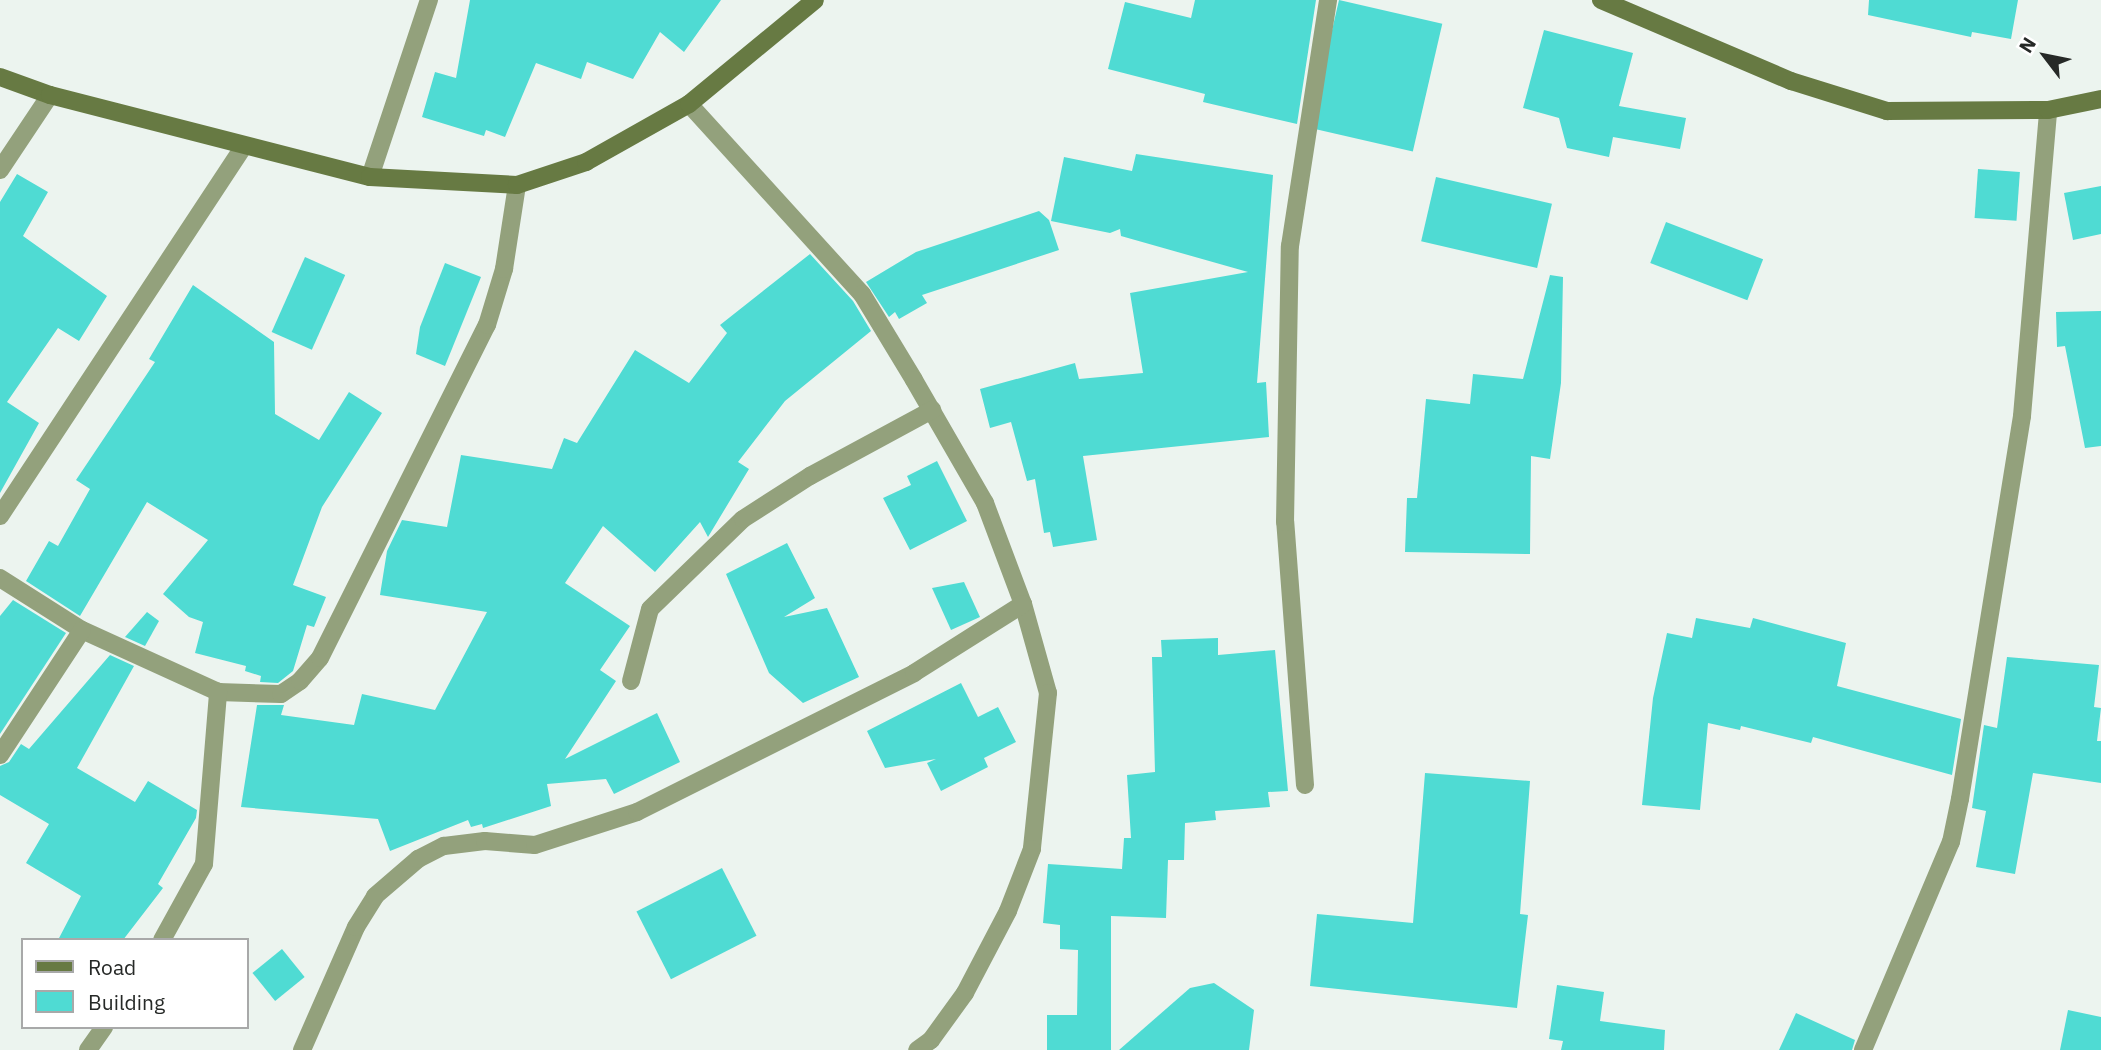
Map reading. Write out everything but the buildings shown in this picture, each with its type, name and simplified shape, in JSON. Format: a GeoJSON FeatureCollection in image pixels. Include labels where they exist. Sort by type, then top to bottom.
{"type":"FeatureCollection","features":[{"type":"Feature","properties":{"kind":"street"},"geometry":{"type":"LineString","coordinates":[[370,177],[429,0]]}},
{"type":"Feature","properties":{"kind":"street"},"geometry":{"type":"LineString","coordinates":[[0,77],[50,95],[370,177],[517,184],[586,162],[689,104],[815,0]]}},
{"type":"Feature","properties":{"kind":"street"},"geometry":{"type":"LineString","coordinates":[[1305,785],[1285,522],[1290,246],[1328,0]]}},
{"type":"Feature","properties":{"kind":"street"},"geometry":{"type":"LineString","coordinates":[[1601,0],[1791,81],[1887,111],[2048,110],[2101,99]]}},
{"type":"Feature","properties":{"kind":"street"},"geometry":{"type":"LineString","coordinates":[[0,170],[50,95]]}},
{"type":"Feature","properties":{"kind":"street"},"geometry":{"type":"LineString","coordinates":[[689,104],[862,294],[985,503],[1023,604],[1048,693],[1032,849],[1008,911],[965,993],[931,1040],[917,1050]]}},
{"type":"Feature","properties":{"kind":"street"},"geometry":{"type":"LineString","coordinates":[[1863,1050],[1951,842],[1960,799],[2022,416],[2048,110]]}},
{"type":"Feature","properties":{"kind":"street"},"geometry":{"type":"LineString","coordinates":[[0,516],[244,146]]}},
{"type":"Feature","properties":{"kind":"street"},"geometry":{"type":"LineString","coordinates":[[0,578],[82,630],[218,692],[281,694],[300,681],[320,658],[487,325],[504,269],[517,184]]}},
{"type":"Feature","properties":{"kind":"street"},"geometry":{"type":"LineString","coordinates":[[631,681],[650,609],[743,519],[810,476],[932,410]]}},
{"type":"Feature","properties":{"kind":"street"},"geometry":{"type":"LineString","coordinates":[[302,1050],[356,927],[375,896],[418,859],[444,846],[485,841],[536,845],[637,812],[914,673],[1023,604]]}},
{"type":"Feature","properties":{"kind":"street"},"geometry":{"type":"LineString","coordinates":[[0,755],[82,630]]}},
{"type":"Feature","properties":{"kind":"street"},"geometry":{"type":"LineString","coordinates":[[163,938],[204,864],[218,692]]}},
{"type":"Feature","properties":{"kind":"street"},"geometry":{"type":"LineString","coordinates":[[88,1050],[103,1029]]}}]}
